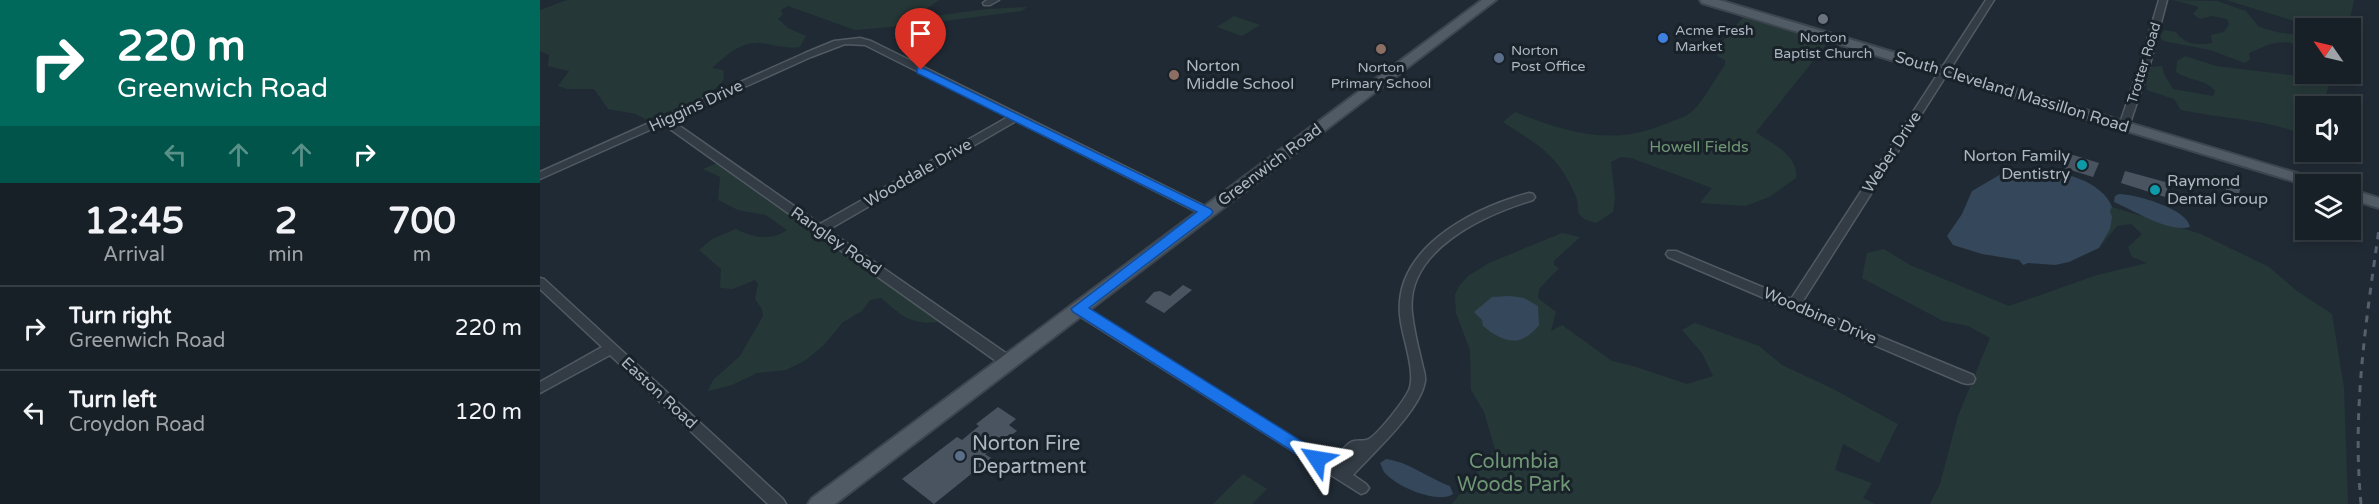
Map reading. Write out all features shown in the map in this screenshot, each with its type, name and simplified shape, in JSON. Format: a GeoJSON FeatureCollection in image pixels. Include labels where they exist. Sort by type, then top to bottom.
{"type":"FeatureCollection","features":[{"type":"Feature","properties":{"kind":"main road","name":"Greenwich Road"},"geometry":{"type":"LineString","coordinates":[[819,504],[1490,0]]}},
{"type":"Feature","properties":{"kind":"main road","name":"South Cleveland Massillon Road"},"geometry":{"type":"LineString","coordinates":[[1706,0],[2295,177]]}},
{"type":"Feature","properties":{"kind":"main road"},"geometry":{"type":"LineString","coordinates":[[2361,197],[2379,203]]}},
{"type":"Feature","properties":{"kind":"street","name":"Weber Drive"},"geometry":{"type":"LineString","coordinates":[[1794,305],[1990,0]]}},
{"type":"Feature","properties":{"kind":"street","name":"Trotter Road"},"geometry":{"type":"LineString","coordinates":[[2124,126],[2163,0]]}},
{"type":"Feature","properties":{"kind":"street","name":"Higgins Drive"},"geometry":{"type":"LineString","coordinates":[[540,176],[818,50],[853,40],[868,43],[1016,117]]}},
{"type":"Feature","properties":{"kind":"street"},"geometry":{"type":"LineString","coordinates":[[1016,117],[1207,212]]}},
{"type":"Feature","properties":{"kind":"street","name":"Wooddale Drive"},"geometry":{"type":"LineString","coordinates":[[820,229],[1016,117]]}},
{"type":"Feature","properties":{"kind":"street","name":"Rangley Road"},"geometry":{"type":"LineString","coordinates":[[664,120],[1008,362]]}},
{"type":"Feature","properties":{"kind":"street"},"geometry":{"type":"LineString","coordinates":[[1338,473],[1370,446],[1409,403],[1419,379],[1404,304],[1406,289],[1414,270],[1462,225],[1488,211],[1529,197]]}},
{"type":"Feature","properties":{"kind":"street","name":"Woodbine Drive"},"geometry":{"type":"LineString","coordinates":[[1672,254],[1968,379]]}},
{"type":"Feature","properties":{"kind":"street","name":"Easton Road"},"geometry":{"type":"LineString","coordinates":[[540,282],[778,504]]}},
{"type":"Feature","properties":{"kind":"street"},"geometry":{"type":"LineString","coordinates":[[1078,309],[1361,488]]}},
{"type":"Feature","properties":{"kind":"street"},"geometry":{"type":"LineString","coordinates":[[540,388],[610,349]]}},
{"type":"Feature","properties":{"kind":"green space"},"geometry":{"type":"Polygon","coordinates":[[[567,0],[939,0],[919,14],[927,17],[987,9],[1027,7],[1022,11],[855,30],[788,6],[781,10],[783,14],[778,19],[788,28],[806,36],[800,47],[762,43],[747,44],[729,54],[712,68],[723,70],[724,74],[724,78],[715,89],[647,120],[636,114],[608,109],[594,89],[567,89],[558,86],[569,71],[548,66],[549,55],[540,51],[540,10],[567,0]]]}},
{"type":"Feature","properties":{"kind":"green space"},"geometry":{"type":"Polygon","coordinates":[[[2173,0],[2217,1],[2246,11],[2259,27],[2295,34],[2295,44],[2280,42],[2269,44],[2249,53],[2250,59],[2245,63],[2210,50],[2163,41],[2160,36],[2164,30],[2176,32],[2183,39],[2192,43],[2202,44],[2212,43],[2211,35],[2224,32],[2229,24],[2227,19],[2212,16],[2200,19],[2193,14],[2199,7],[2173,0]]]}},
{"type":"Feature","properties":{"kind":"green space"},"geometry":{"type":"Polygon","coordinates":[[[2226,0],[2354,0],[2350,18],[2295,18],[2295,21],[2226,0]]]}},
{"type":"Feature","properties":{"kind":"green space","name":"Howell Fields"},"geometry":{"type":"Polygon","coordinates":[[[1745,15],[1830,40],[1756,132],[1789,156],[1796,170],[1796,178],[1769,197],[1745,206],[1700,203],[1712,188],[1631,158],[1621,157],[1611,162],[1615,198],[1613,212],[1596,223],[1584,219],[1578,213],[1578,202],[1558,164],[1533,142],[1503,122],[1515,112],[1572,131],[1609,136],[1648,130],[1684,117],[1699,104],[1725,65],[1725,60],[1717,56],[1723,41],[1745,15]]]}},
{"type":"Feature","properties":{"kind":"green space"},"geometry":{"type":"Polygon","coordinates":[[[1234,16],[1260,25],[1242,36],[1217,27],[1234,16]]]}},
{"type":"Feature","properties":{"kind":"green space"},"geometry":{"type":"Polygon","coordinates":[[[2185,56],[2216,66],[2295,76],[2295,84],[2329,84],[2326,96],[2295,96],[2295,132],[2260,122],[2181,110],[2174,99],[2147,90],[2150,67],[2162,66],[2173,89],[2213,96],[2215,91],[2207,84],[2176,72],[2177,61],[2185,56]]]}},
{"type":"Feature","properties":{"kind":"green space"},"geometry":{"type":"Polygon","coordinates":[[[720,162],[779,208],[822,235],[866,270],[934,316],[938,322],[920,322],[906,318],[881,298],[870,300],[862,311],[843,322],[824,345],[806,360],[786,370],[757,373],[732,385],[708,391],[713,380],[740,356],[763,316],[762,309],[755,299],[758,284],[755,280],[733,289],[720,288],[721,269],[699,250],[712,239],[736,229],[762,237],[775,236],[787,230],[766,215],[738,210],[718,200],[720,177],[703,169],[720,162]]]}},
{"type":"Feature","properties":{"kind":"green space"},"geometry":{"type":"Polygon","coordinates":[[[2112,207],[2201,234],[2269,267],[2297,291],[2332,314],[2344,388],[2348,504],[1930,504],[1940,484],[1958,416],[1990,338],[1968,326],[1943,321],[1862,278],[1867,253],[1884,249],[1910,265],[2009,306],[2097,275],[2147,263],[2132,257],[2128,247],[2142,234],[2131,224],[2117,226],[2099,248],[2109,230],[2112,207]]]}},
{"type":"Feature","properties":{"kind":"green space","name":"Columbia Woods Park"},"geometry":{"type":"Polygon","coordinates":[[[1562,233],[1580,237],[1554,261],[1554,265],[1559,268],[1539,289],[1538,298],[1556,312],[1551,331],[1562,325],[1612,361],[1687,384],[1713,376],[1702,353],[1682,330],[1695,323],[1759,346],[1782,365],[1898,424],[1879,463],[1843,444],[1835,470],[1872,483],[1863,498],[1875,504],[1452,504],[1495,449],[1484,412],[1471,390],[1470,350],[1456,313],[1455,295],[1468,276],[1489,263],[1562,233]]]}},
{"type":"Feature","properties":{"kind":"green space"},"geometry":{"type":"Polygon","coordinates":[[[1243,474],[1267,489],[1252,504],[1213,504],[1243,474]]]}},
{"type":"Feature","properties":{"kind":"water"},"geometry":{"type":"Polygon","coordinates":[[[2018,170],[2058,172],[2085,181],[2097,188],[2112,207],[2110,229],[2099,248],[2069,262],[2055,265],[2028,263],[2023,265],[2019,260],[1982,254],[1953,245],[1947,236],[1962,214],[1972,191],[2001,174],[2018,170]]]}},
{"type":"Feature","properties":{"kind":"water"},"geometry":{"type":"Polygon","coordinates":[[[2119,194],[2148,200],[2171,209],[2187,220],[2190,227],[2172,227],[2141,215],[2114,202],[2115,196],[2119,194]]]}},
{"type":"Feature","properties":{"kind":"water"},"geometry":{"type":"Polygon","coordinates":[[[1492,297],[1524,298],[1538,306],[1539,325],[1525,338],[1518,340],[1504,339],[1490,332],[1474,312],[1492,297]]]}},
{"type":"Feature","properties":{"kind":"water"},"geometry":{"type":"Polygon","coordinates":[[[1386,459],[1403,463],[1450,486],[1453,494],[1446,497],[1429,496],[1401,485],[1384,471],[1380,463],[1386,459]]]}},
{"type":"Feature","properties":{"kind":"building","name":"Norton Family Dentistry"},"geometry":{"type":"Polygon","coordinates":[[[2070,154],[2099,163],[2093,177],[2064,168],[2070,154]]]}},
{"type":"Feature","properties":{"kind":"building","name":"Raymond Dental Group"},"geometry":{"type":"Polygon","coordinates":[[[2125,171],[2169,183],[2165,197],[2121,183],[2125,171]]]}},
{"type":"Feature","properties":{"kind":"building"},"geometry":{"type":"Polygon","coordinates":[[[2229,177],[2242,181],[2239,194],[2226,190],[2229,177]]]}},
{"type":"Feature","properties":{"kind":"building"},"geometry":{"type":"Polygon","coordinates":[[[1183,285],[1192,290],[1164,313],[1145,302],[1154,292],[1160,291],[1170,296],[1183,285]]]}},
{"type":"Feature","properties":{"kind":"building","name":"Norton Fire Department"},"geometry":{"type":"Polygon","coordinates":[[[998,407],[1016,419],[1009,425],[1017,431],[985,454],[991,458],[934,504],[902,479],[957,437],[962,440],[979,426],[976,424],[998,407]]]}},
{"type":"Feature","properties":{"kind":"railway"},"geometry":{"type":"LineString","coordinates":[[2361,504],[2359,400],[2365,332],[2379,229]]}},
{"type":"Feature","properties":{"kind":"place","name":"Norton Baptist Church"},"geometry":{"type":"Point","coordinates":[1823,19]}},
{"type":"Feature","properties":{"kind":"place","name":"Acme Fresh Market"},"geometry":{"type":"Point","coordinates":[1663,38]}},
{"type":"Feature","properties":{"kind":"place","name":"Norton Primary School"},"geometry":{"type":"Point","coordinates":[1381,49]}},
{"type":"Feature","properties":{"kind":"place","name":"Norton Post Office"},"geometry":{"type":"Point","coordinates":[1499,58]}},
{"type":"Feature","properties":{"kind":"place","name":"Norton Middle School"},"geometry":{"type":"Point","coordinates":[1174,75]}},
{"type":"Feature","properties":{"kind":"place","name":"Norton Family Dentistry"},"geometry":{"type":"Point","coordinates":[2082,165]}},
{"type":"Feature","properties":{"kind":"place","name":"Raymond Dental Group"},"geometry":{"type":"Point","coordinates":[2155,190]}},
{"type":"Feature","properties":{"kind":"place","name":"Norton Fire Department"},"geometry":{"type":"Point","coordinates":[960,456]}},
{"type":"Feature","properties":{"kind":"route"},"geometry":{"type":"LineString","coordinates":[[921,70],[1207,212],[1078,309],[1317,459]]}}]}
